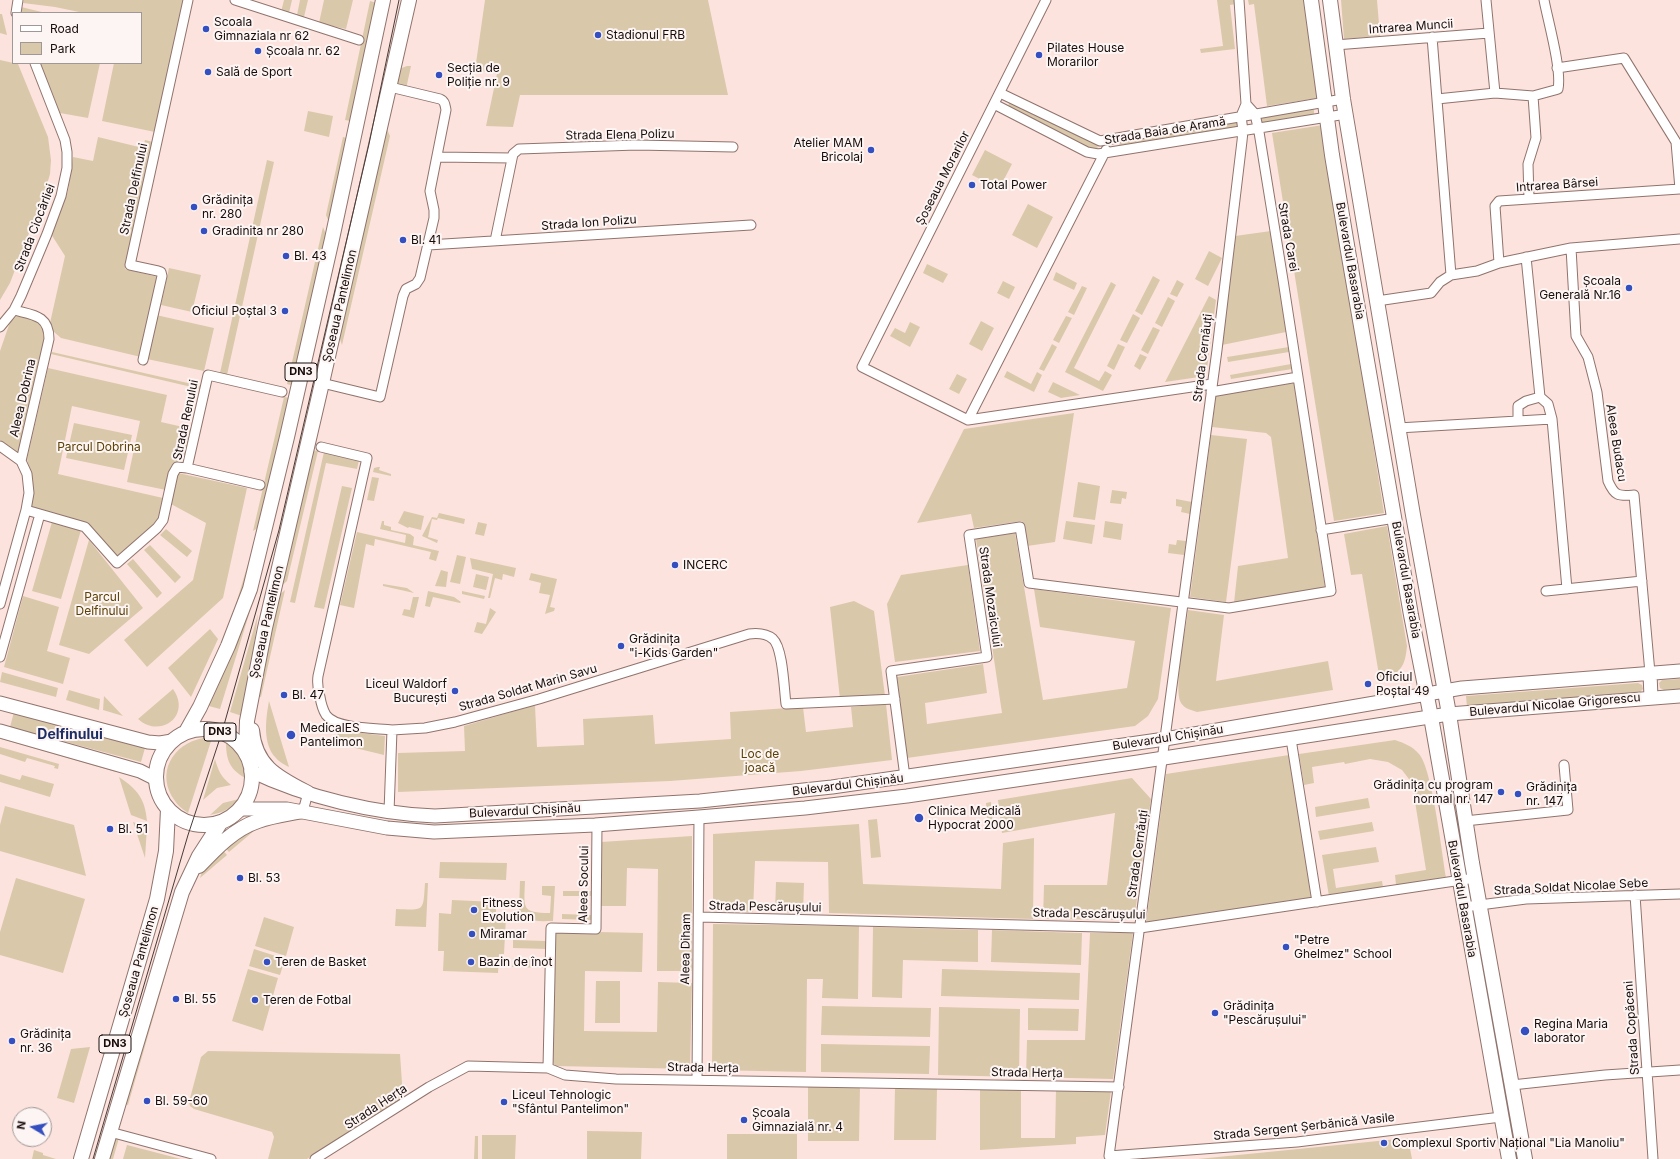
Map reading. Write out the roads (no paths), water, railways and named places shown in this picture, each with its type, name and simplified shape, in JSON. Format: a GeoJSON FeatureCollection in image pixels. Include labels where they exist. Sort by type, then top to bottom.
{"type":"FeatureCollection","features":[{"type":"Feature","properties":{"kind":"main road","name":"Șoseaua Pantelimon"},"geometry":{"type":"LineString","coordinates":[[186,732],[200,707],[228,646],[250,589],[332,239],[383,0]]}},
{"type":"Feature","properties":{"kind":"main road","name":"Șoseaua Pantelimon"},"geometry":{"type":"LineString","coordinates":[[246,754],[246,721],[265,628],[390,87],[408,0]]}},
{"type":"Feature","properties":{"kind":"main road","name":"Bulevardul Basarabia"},"geometry":{"type":"LineString","coordinates":[[1311,0],[1327,117],[1347,244],[1411,615],[1431,717],[1509,1159]]}},
{"type":"Feature","properties":{"kind":"main road","name":"Bulevardul Basarabia"},"geometry":{"type":"LineString","coordinates":[[1330,0],[1343,98],[1398,428],[1449,714],[1465,821],[1524,1159]]}},
{"type":"Feature","properties":{"kind":"main road","name":"Bulevardul Nicolae Grigorescu"},"geometry":{"type":"LineString","coordinates":[[1445,692],[1462,688],[1680,671]]}},
{"type":"Feature","properties":{"kind":"main road"},"geometry":{"type":"LineString","coordinates":[[1650,673],[1651,698]]}},
{"type":"Feature","properties":{"kind":"main road"},"geometry":{"type":"LineString","coordinates":[[252,692],[253,733],[258,755],[272,771],[308,793]]}},
{"type":"Feature","properties":{"kind":"main road","name":"Bulevardul Chișinău"},"geometry":{"type":"LineString","coordinates":[[251,771],[276,782],[308,793],[348,803],[389,812],[435,816],[700,801],[817,789],[1165,739],[1445,692]]}},
{"type":"Feature","properties":{"kind":"main road","name":"Bulevardul Nicolae Grigorescu"},"geometry":{"type":"LineString","coordinates":[[1431,717],[1449,714],[1680,696]]}},
{"type":"Feature","properties":{"kind":"main road"},"geometry":{"type":"LineString","coordinates":[[0,703],[148,742],[160,743],[172,741]]}},
{"type":"Feature","properties":{"kind":"main road","name":"Bulevardul Chișinău"},"geometry":{"type":"LineString","coordinates":[[240,809],[269,808],[303,811],[383,827],[415,831],[518,829],[597,825],[864,802],[1431,717]]}},
{"type":"Feature","properties":{"kind":"main road","name":"DN3"},"geometry":{"type":"LineString","coordinates":[[199,729],[209,729],[222,732],[236,741],[246,754],[251,771],[251,785],[248,795],[240,809],[221,822],[209,825],[193,824],[182,820],[168,809],[158,790],[156,779],[160,757],[172,741],[186,732],[199,729]]}},
{"type":"Feature","properties":{"kind":"main road"},"geometry":{"type":"LineString","coordinates":[[0,730],[140,771],[156,779]]}},
{"type":"Feature","properties":{"kind":"main road","name":"Șoseaua Pantelimon"},"geometry":{"type":"LineString","coordinates":[[81,1159],[157,899],[166,851],[168,809]]}},
{"type":"Feature","properties":{"kind":"main road"},"geometry":{"type":"LineString","coordinates":[[189,876],[220,844],[246,826],[270,817],[303,811]]}},
{"type":"Feature","properties":{"kind":"main road","name":"Șoseaua Pantelimon"},"geometry":{"type":"LineString","coordinates":[[102,1159],[176,909],[189,876],[208,840],[221,822]]}},
{"type":"Feature","properties":{"kind":"street"},"geometry":{"type":"LineString","coordinates":[[16,12],[18,0]]}},
{"type":"Feature","properties":{"kind":"street","name":"Strada Delfinului"},"geometry":{"type":"LineString","coordinates":[[143,360],[162,276],[161,272],[130,265],[188,0]]}},
{"type":"Feature","properties":{"kind":"street"},"geometry":{"type":"LineString","coordinates":[[235,0],[359,40]]}},
{"type":"Feature","properties":{"kind":"street","name":"Șoseaua Morarilor"},"geometry":{"type":"LineString","coordinates":[[968,420],[862,367],[1046,0]]}},
{"type":"Feature","properties":{"kind":"street"},"geometry":{"type":"LineString","coordinates":[[1239,0],[1246,104],[1241,116]]}},
{"type":"Feature","properties":{"kind":"street"},"geometry":{"type":"LineString","coordinates":[[1486,0],[1495,93]]}},
{"type":"Feature","properties":{"kind":"street"},"geometry":{"type":"LineString","coordinates":[[1437,99],[1495,93],[1533,96],[1558,89],[1557,68],[1544,0]]}},
{"type":"Feature","properties":{"kind":"street","name":"Intrarea Muncii"},"geometry":{"type":"LineString","coordinates":[[1335,45],[1489,33]]}},
{"type":"Feature","properties":{"kind":"street"},"geometry":{"type":"LineString","coordinates":[[1432,37],[1450,275]]}},
{"type":"Feature","properties":{"kind":"street","name":"Intrarea Bârsei"},"geometry":{"type":"LineString","coordinates":[[1499,263],[1496,202],[1680,189],[1678,141],[1624,58],[1557,68]]}},
{"type":"Feature","properties":{"kind":"street","name":"Strada Ciocârliei"},"geometry":{"type":"LineString","coordinates":[[0,327],[14,310],[47,234],[61,196],[67,168],[65,140],[35,64]]}},
{"type":"Feature","properties":{"kind":"street"},"geometry":{"type":"LineString","coordinates":[[322,383],[380,397],[402,296],[406,289],[416,284],[420,278],[428,245],[434,210],[430,191],[446,110],[443,101],[390,87]]}},
{"type":"Feature","properties":{"kind":"street","name":"Strada Baia de Aramă"},"geometry":{"type":"LineString","coordinates":[[1000,93],[1100,141],[1343,98]]}},
{"type":"Feature","properties":{"kind":"street"},"geometry":{"type":"LineString","coordinates":[[1529,199],[1528,164],[1536,138],[1533,96]]}},
{"type":"Feature","properties":{"kind":"street","name":"Strada Baia de Aramă"},"geometry":{"type":"LineString","coordinates":[[994,104],[1087,152],[1098,154],[1346,114]]}},
{"type":"Feature","properties":{"kind":"street","name":"Strada Carei"},"geometry":{"type":"LineString","coordinates":[[1183,602],[1229,608],[1331,591],[1258,128],[1255,114],[1246,104]]}},
{"type":"Feature","properties":{"kind":"street","name":"Strada Cernăuți"},"geometry":{"type":"LineString","coordinates":[[1109,1156],[1212,388],[1243,131],[1241,116]]}},
{"type":"Feature","properties":{"kind":"street"},"geometry":{"type":"LineString","coordinates":[[968,420],[1111,140]]}},
{"type":"Feature","properties":{"kind":"street","name":"Strada Elena Polizu"},"geometry":{"type":"LineString","coordinates":[[512,158],[515,151],[519,149],[637,145],[733,147]]}},
{"type":"Feature","properties":{"kind":"street"},"geometry":{"type":"LineString","coordinates":[[437,157],[512,158],[495,241]]}},
{"type":"Feature","properties":{"kind":"street","name":"Strada Ion Polizu"},"geometry":{"type":"LineString","coordinates":[[428,245],[751,225]]}},
{"type":"Feature","properties":{"kind":"street"},"geometry":{"type":"LineString","coordinates":[[1377,301],[1431,293],[1440,282],[1450,275],[1477,271],[1499,263],[1526,257],[1571,248],[1680,239]]}},
{"type":"Feature","properties":{"kind":"street","name":"Aleea Budacu"},"geometry":{"type":"LineString","coordinates":[[1571,248],[1576,336],[1588,357],[1596,392],[1608,482],[1612,491],[1620,496],[1634,495],[1650,673]]}},
{"type":"Feature","properties":{"kind":"street"},"geometry":{"type":"LineString","coordinates":[[1526,257],[1540,396],[1548,404],[1552,419],[1567,589]]}},
{"type":"Feature","properties":{"kind":"street","name":"Aleea Dobrina"},"geometry":{"type":"LineString","coordinates":[[0,446],[21,461],[49,339],[49,331],[42,319],[38,316],[14,310]]}},
{"type":"Feature","properties":{"kind":"street","name":"Strada Renului"},"geometry":{"type":"LineString","coordinates":[[260,485],[188,468],[208,375],[282,392]]}},
{"type":"Feature","properties":{"kind":"street"},"geometry":{"type":"LineString","coordinates":[[968,420],[1202,385],[1222,390],[1298,377]]}},
{"type":"Feature","properties":{"kind":"street"},"geometry":{"type":"LineString","coordinates":[[1518,421],[1518,406],[1526,401],[1540,396]]}},
{"type":"Feature","properties":{"kind":"street"},"geometry":{"type":"LineString","coordinates":[[1398,428],[1552,419]]}},
{"type":"Feature","properties":{"kind":"street","name":"Strada Soldat Marin Savu"},"geometry":{"type":"LineString","coordinates":[[321,447],[367,458],[318,676],[317,686],[320,699],[327,716],[334,721],[349,725],[392,730],[425,728],[455,722],[547,696],[746,635],[762,634],[773,639],[777,643],[780,655],[786,704],[895,699]]}},
{"type":"Feature","properties":{"kind":"street"},"geometry":{"type":"LineString","coordinates":[[0,604],[26,510],[29,484],[21,461]]}},
{"type":"Feature","properties":{"kind":"street"},"geometry":{"type":"LineString","coordinates":[[26,510],[85,527],[117,564],[161,523],[164,517],[175,470],[177,467],[188,468]]}},
{"type":"Feature","properties":{"kind":"street"},"geometry":{"type":"LineString","coordinates":[[0,657],[40,514]]}},
{"type":"Feature","properties":{"kind":"street"},"geometry":{"type":"LineString","coordinates":[[1321,530],[1395,518]]}},
{"type":"Feature","properties":{"kind":"street","name":"Strada Mozaicului"},"geometry":{"type":"LineString","coordinates":[[895,699],[891,670],[987,657],[969,535],[1020,527],[1029,583],[1183,602]]}},
{"type":"Feature","properties":{"kind":"street"},"geometry":{"type":"LineString","coordinates":[[1546,591],[1642,581]]}},
{"type":"Feature","properties":{"kind":"street"},"geometry":{"type":"LineString","coordinates":[[895,699],[905,777]]}},
{"type":"Feature","properties":{"kind":"street"},"geometry":{"type":"LineString","coordinates":[[389,812],[392,730]]}},
{"type":"Feature","properties":{"kind":"street"},"geometry":{"type":"LineString","coordinates":[[1291,738],[1317,902]]}},
{"type":"Feature","properties":{"kind":"street"},"geometry":{"type":"LineString","coordinates":[[1465,821],[1568,810],[1564,765]]}},
{"type":"Feature","properties":{"kind":"street"},"geometry":{"type":"LineString","coordinates":[[303,811],[308,793]]}},
{"type":"Feature","properties":{"kind":"street","name":"Aleea Diham"},"geometry":{"type":"LineString","coordinates":[[697,1080],[699,817]]}},
{"type":"Feature","properties":{"kind":"street","name":"Aleea Socului"},"geometry":{"type":"LineString","coordinates":[[548,1068],[552,928],[596,929],[597,825]]}},
{"type":"Feature","properties":{"kind":"street","name":"Strada Pescărușului"},"geometry":{"type":"LineString","coordinates":[[699,917],[1140,928],[1475,878]]}},
{"type":"Feature","properties":{"kind":"street","name":"Strada Soldat Nicolae Sebe"},"geometry":{"type":"LineString","coordinates":[[1464,907],[1526,899],[1680,894]]}},
{"type":"Feature","properties":{"kind":"street","name":"Strada Copăceni"},"geometry":{"type":"LineString","coordinates":[[1635,895],[1653,1159]]}},
{"type":"Feature","properties":{"kind":"street","name":"Strada Herța"},"geometry":{"type":"LineString","coordinates":[[315,1159],[429,1087],[468,1066],[548,1068],[565,1075],[616,1079],[1119,1087]]}},
{"type":"Feature","properties":{"kind":"street"},"geometry":{"type":"LineString","coordinates":[[1512,1085],[1647,1071],[1680,1070]]}},
{"type":"Feature","properties":{"kind":"street","name":"Strada Sergent Șerbănică Vasile"},"geometry":{"type":"LineString","coordinates":[[1109,1156],[1297,1142],[1501,1117]]}},
{"type":"Feature","properties":{"kind":"street"},"geometry":{"type":"LineString","coordinates":[[110,1132],[211,1159]]}},
{"type":"Feature","properties":{"kind":"tram line"},"geometry":{"type":"LineString","coordinates":[[93,1159],[188,835],[222,732],[279,530],[369,144],[399,0]]}},
{"type":"Feature","properties":{"kind":"place","name":"Scoala Gimnaziala nr 62"},"geometry":{"type":"Point","coordinates":[206,29]}},
{"type":"Feature","properties":{"kind":"place","name":"Stadionul FRB"},"geometry":{"type":"Point","coordinates":[598,35]}},
{"type":"Feature","properties":{"kind":"place","name":"Școala nr. 62"},"geometry":{"type":"Point","coordinates":[258,51]}},
{"type":"Feature","properties":{"kind":"place","name":"Pilates House Morarilor"},"geometry":{"type":"Point","coordinates":[1039,55]}},
{"type":"Feature","properties":{"kind":"place","name":"Sală de Sport"},"geometry":{"type":"Point","coordinates":[208,72]}},
{"type":"Feature","properties":{"kind":"place","name":"Secția de Poliție nr. 9"},"geometry":{"type":"Point","coordinates":[439,75]}},
{"type":"Feature","properties":{"kind":"place","name":"Atelier MAM Bricolaj"},"geometry":{"type":"Point","coordinates":[871,150]}},
{"type":"Feature","properties":{"kind":"place","name":"Total Power"},"geometry":{"type":"Point","coordinates":[972,185]}},
{"type":"Feature","properties":{"kind":"place","name":"Grădinița nr. 280"},"geometry":{"type":"Point","coordinates":[194,207]}},
{"type":"Feature","properties":{"kind":"place","name":"Gradinita nr 280"},"geometry":{"type":"Point","coordinates":[204,231]}},
{"type":"Feature","properties":{"kind":"place","name":"Bl. 41"},"geometry":{"type":"Point","coordinates":[403,240]}},
{"type":"Feature","properties":{"kind":"place","name":"Bl. 43"},"geometry":{"type":"Point","coordinates":[286,256]}},
{"type":"Feature","properties":{"kind":"place","name":"Școala Generală Nr.16"},"geometry":{"type":"Point","coordinates":[1629,288]}},
{"type":"Feature","properties":{"kind":"place","name":"Oficiul Poștal 3"},"geometry":{"type":"Point","coordinates":[285,311]}},
{"type":"Feature","properties":{"kind":"place","name":"INCERC"},"geometry":{"type":"Point","coordinates":[675,565]}},
{"type":"Feature","properties":{"kind":"place","name":"Grădinița \"i-Kids Garden\""},"geometry":{"type":"Point","coordinates":[621,646]}},
{"type":"Feature","properties":{"kind":"place","name":"Oficiul Poștal 49"},"geometry":{"type":"Point","coordinates":[1368,684]}},
{"type":"Feature","properties":{"kind":"place","name":"Liceul Waldorf București"},"geometry":{"type":"Point","coordinates":[455,691]}},
{"type":"Feature","properties":{"kind":"place","name":"Bl. 47"},"geometry":{"type":"Point","coordinates":[284,695]}},
{"type":"Feature","properties":{"kind":"place","name":"MedicalES Pantelimon"},"geometry":{"type":"Point","coordinates":[291,735]}},
{"type":"Feature","properties":{"kind":"place","name":"Grădinița cu program normal nr. 147"},"geometry":{"type":"Point","coordinates":[1501,792]}},
{"type":"Feature","properties":{"kind":"place","name":"Grădinița nr. 147"},"geometry":{"type":"Point","coordinates":[1518,794]}},
{"type":"Feature","properties":{"kind":"place","name":"Clinica Medicală Hypocrat 2000"},"geometry":{"type":"Point","coordinates":[919,818]}},
{"type":"Feature","properties":{"kind":"place","name":"Bl. 51"},"geometry":{"type":"Point","coordinates":[110,829]}},
{"type":"Feature","properties":{"kind":"place","name":"Bl. 53"},"geometry":{"type":"Point","coordinates":[240,878]}},
{"type":"Feature","properties":{"kind":"place","name":"Fitness Evolution"},"geometry":{"type":"Point","coordinates":[474,910]}},
{"type":"Feature","properties":{"kind":"place","name":"Miramar"},"geometry":{"type":"Point","coordinates":[472,934]}},
{"type":"Feature","properties":{"kind":"place","name":"\"Petre Ghelmez\" School"},"geometry":{"type":"Point","coordinates":[1286,947]}},
{"type":"Feature","properties":{"kind":"place","name":"Teren de Basket"},"geometry":{"type":"Point","coordinates":[267,962]}},
{"type":"Feature","properties":{"kind":"place","name":"Bazin de înot"},"geometry":{"type":"Point","coordinates":[471,962]}},
{"type":"Feature","properties":{"kind":"place","name":"Bl. 55"},"geometry":{"type":"Point","coordinates":[176,999]}},
{"type":"Feature","properties":{"kind":"place","name":"Teren de Fotbal"},"geometry":{"type":"Point","coordinates":[255,1000]}},
{"type":"Feature","properties":{"kind":"place","name":"Grădinița \"Pescărușului\""},"geometry":{"type":"Point","coordinates":[1215,1013]}},
{"type":"Feature","properties":{"kind":"place","name":"Regina Maria laborator"},"geometry":{"type":"Point","coordinates":[1525,1031]}},
{"type":"Feature","properties":{"kind":"place","name":"Grădinița nr. 36"},"geometry":{"type":"Point","coordinates":[12,1041]}},
{"type":"Feature","properties":{"kind":"place","name":"Bl. 59-60"},"geometry":{"type":"Point","coordinates":[147,1101]}},
{"type":"Feature","properties":{"kind":"place","name":"Liceul Tehnologic \"Sfântul Pantelimon\""},"geometry":{"type":"Point","coordinates":[504,1102]}},
{"type":"Feature","properties":{"kind":"place","name":"Școala Gimnazială nr. 4"},"geometry":{"type":"Point","coordinates":[744,1120]}},
{"type":"Feature","properties":{"kind":"place","name":"Complexul Sportiv Național \"Lia Manoliu\""},"geometry":{"type":"Point","coordinates":[1384,1143]}},
{"type":"Feature","properties":{"kind":"district","name":"Delfinului"},"geometry":{"type":"Point","coordinates":[70,735]}},
{"type":"Feature","properties":{"kind":"park label","name":"Parcul Dobrina"},"geometry":{"type":"Point","coordinates":[99,447]}},
{"type":"Feature","properties":{"kind":"park label","name":"Parcul Delfinului"},"geometry":{"type":"Point","coordinates":[102,604]}},
{"type":"Feature","properties":{"kind":"park label","name":"Loc de joacă"},"geometry":{"type":"Point","coordinates":[760,761]}}]}
